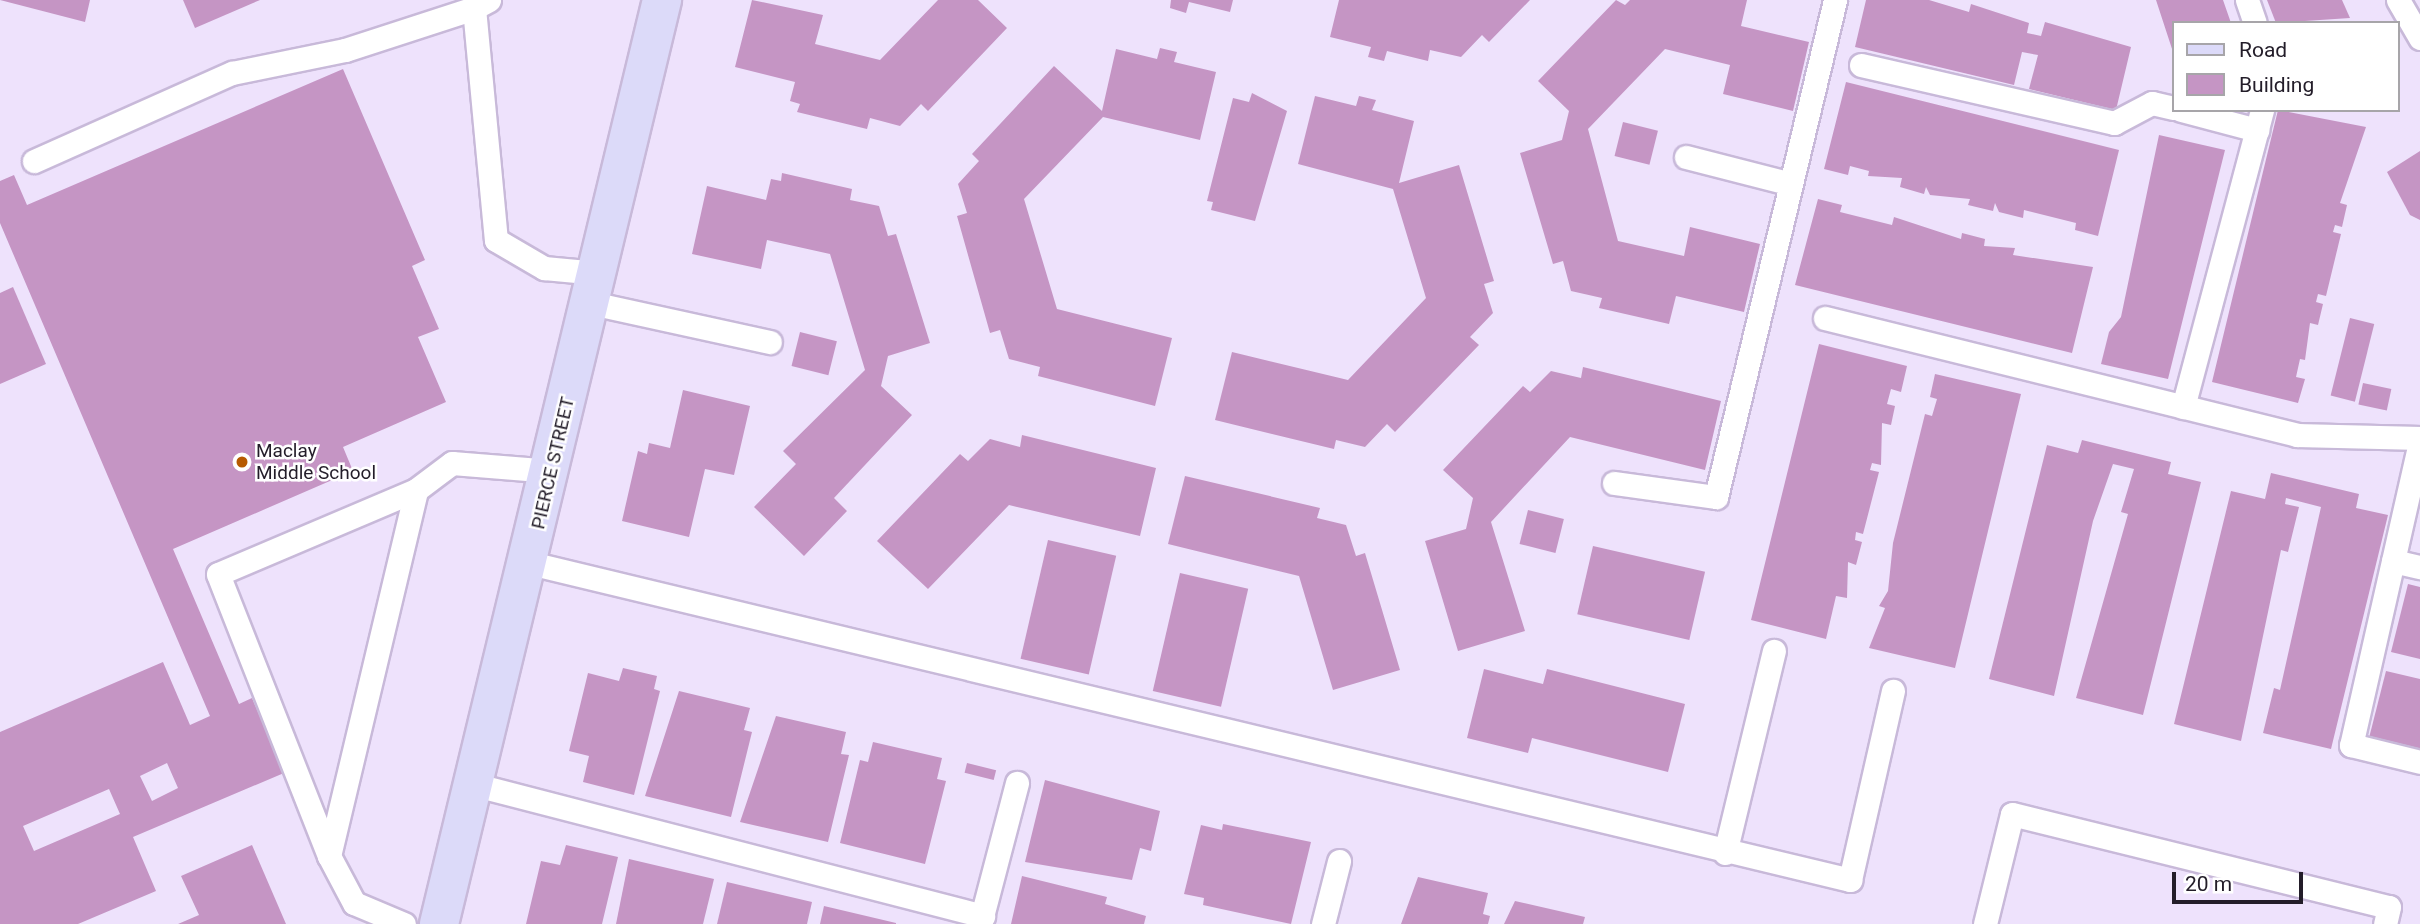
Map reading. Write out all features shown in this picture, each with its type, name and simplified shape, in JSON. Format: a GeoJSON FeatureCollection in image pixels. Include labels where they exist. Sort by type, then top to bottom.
{"type":"FeatureCollection","features":[{"type":"Feature","properties":{"kind":"street","name":"PIERCE STREET"},"geometry":{"type":"LineString","coordinates":[[439,924],[472,784],[530,564],[662,0]]}},
{"type":"Feature","properties":{"kind":"lane"},"geometry":{"type":"LineString","coordinates":[[1615,483],[1716,497],[1835,0]]}},
{"type":"Feature","properties":{"kind":"lane"},"geometry":{"type":"LineString","coordinates":[[2247,0],[2254,21]]}},
{"type":"Feature","properties":{"kind":"lane"},"geometry":{"type":"LineString","coordinates":[[2398,0],[2420,38]]}},
{"type":"Feature","properties":{"kind":"lane"},"geometry":{"type":"LineString","coordinates":[[34,161],[232,73],[345,50],[482,4],[496,240],[544,268],[594,288],[770,342]]}},
{"type":"Feature","properties":{"kind":"lane"},"geometry":{"type":"LineString","coordinates":[[1861,65],[2113,123],[2152,103],[2172,108]]}},
{"type":"Feature","properties":{"kind":"lane"},"geometry":{"type":"LineString","coordinates":[[2183,407],[2259,120],[2197,112]]}},
{"type":"Feature","properties":{"kind":"lane"},"geometry":{"type":"LineString","coordinates":[[1686,157],[1791,184]]}},
{"type":"Feature","properties":{"kind":"lane"},"geometry":{"type":"LineString","coordinates":[[1825,318],[2297,435],[2420,440],[2351,745],[2420,762]]}},
{"type":"Feature","properties":{"kind":"lane"},"geometry":{"type":"LineString","coordinates":[[404,924],[354,903],[329,856],[218,574],[416,490],[452,463],[552,471]]}},
{"type":"Feature","properties":{"kind":"lane"},"geometry":{"type":"LineString","coordinates":[[329,856],[416,490]]}},
{"type":"Feature","properties":{"kind":"lane"},"geometry":{"type":"LineString","coordinates":[[2393,561],[2420,567]]}},
{"type":"Feature","properties":{"kind":"lane"},"geometry":{"type":"LineString","coordinates":[[530,564],[1725,853],[1850,880],[1892,691]]}},
{"type":"Feature","properties":{"kind":"lane"},"geometry":{"type":"LineString","coordinates":[[1725,853],[1774,651]]}},
{"type":"Feature","properties":{"kind":"lane"},"geometry":{"type":"LineString","coordinates":[[472,784],[982,920],[1017,783]]}},
{"type":"Feature","properties":{"kind":"lane"},"geometry":{"type":"LineString","coordinates":[[1990,923],[2011,814],[2389,907],[2385,924]]}},
{"type":"Feature","properties":{"kind":"lane"},"geometry":{"type":"LineString","coordinates":[[1324,924],[1339,861]]}},
{"type":"Feature","properties":{"kind":"building"},"geometry":{"type":"Polygon","coordinates":[[[0,0],[90,0],[85,22],[0,0]]]}},
{"type":"Feature","properties":{"kind":"building"},"geometry":{"type":"Polygon","coordinates":[[[183,0],[260,0],[195,28],[183,0]]]}},
{"type":"Feature","properties":{"kind":"building"},"geometry":{"type":"Polygon","coordinates":[[[752,0],[823,15],[815,44],[880,60],[938,0],[978,0],[1007,28],[928,111],[921,104],[900,126],[870,118],[867,129],[797,112],[800,104],[790,101],[795,82],[735,67],[752,0]]]}},
{"type":"Feature","properties":{"kind":"building"},"geometry":{"type":"Polygon","coordinates":[[[1171,0],[1233,0],[1230,12],[1189,2],[1186,13],[1170,8],[1171,0]]]}},
{"type":"Feature","properties":{"kind":"building"},"geometry":{"type":"Polygon","coordinates":[[[1339,0],[1530,0],[1489,42],[1482,35],[1461,57],[1430,50],[1428,61],[1387,51],[1384,61],[1368,57],[1371,47],[1330,37],[1339,0]]]}},
{"type":"Feature","properties":{"kind":"building"},"geometry":{"type":"Polygon","coordinates":[[[1616,0],[1625,5],[1630,0],[1747,0],[1741,26],[1809,42],[1793,111],[1723,94],[1730,65],[1665,49],[1588,129],[1618,241],[1684,256],[1690,227],[1760,244],[1744,312],[1676,296],[1669,324],[1599,308],[1602,298],[1571,291],[1563,261],[1553,264],[1520,153],[1562,140],[1569,111],[1538,81],[1616,0]]]}},
{"type":"Feature","properties":{"kind":"building"},"geometry":{"type":"Polygon","coordinates":[[[1866,0],[1929,0],[1969,12],[1971,4],[2029,23],[2027,33],[2041,36],[2045,22],[2131,47],[2116,110],[2029,89],[2038,55],[2022,52],[2014,85],[1855,47],[1866,0]]]}},
{"type":"Feature","properties":{"kind":"building"},"geometry":{"type":"Polygon","coordinates":[[[2156,0],[2223,0],[2230,21],[2172,21],[2172,49],[2156,0]]]}},
{"type":"Feature","properties":{"kind":"building"},"geometry":{"type":"Polygon","coordinates":[[[2267,0],[2342,0],[2350,18],[2306,21],[2275,21],[2267,0]]]}},
{"type":"Feature","properties":{"kind":"building"},"geometry":{"type":"Polygon","coordinates":[[[1160,48],[1177,52],[1174,62],[1216,72],[1200,140],[1103,117],[1024,199],[1057,309],[1172,338],[1155,406],[1038,376],[1040,367],[1009,359],[1000,330],[990,333],[957,216],[967,213],[958,184],[979,161],[972,154],[1054,66],[1102,111],[1116,49],[1157,59],[1160,48]]]}},
{"type":"Feature","properties":{"kind":"building"},"geometry":{"type":"Polygon","coordinates":[[[343,69],[425,260],[412,266],[439,329],[418,337],[446,402],[343,447],[353,471],[173,549],[239,704],[252,698],[284,773],[133,837],[156,891],[78,924],[0,924],[0,732],[163,662],[190,725],[210,716],[0,223],[0,181],[14,175],[27,205],[343,69]],[[167,763],[140,776],[152,801],[178,788],[167,763]],[[109,789],[23,826],[34,851],[120,814],[109,789]]]}},
{"type":"Feature","properties":{"kind":"building"},"geometry":{"type":"Polygon","coordinates":[[[1846,82],[2119,150],[2098,236],[2075,230],[2076,223],[2024,210],[2023,218],[1999,212],[1995,203],[1993,211],[1968,205],[1970,199],[1930,195],[1926,187],[1924,194],[1900,187],[1902,178],[1868,176],[1869,171],[1850,166],[1848,175],[1824,169],[1846,82]]]}},
{"type":"Feature","properties":{"kind":"building"},"geometry":{"type":"Polygon","coordinates":[[[1252,93],[1287,111],[1255,221],[1211,210],[1213,202],[1207,201],[1233,98],[1249,102],[1252,93]]]}},
{"type":"Feature","properties":{"kind":"building"},"geometry":{"type":"Polygon","coordinates":[[[1315,96],[1356,106],[1359,96],[1376,100],[1372,110],[1414,121],[1399,183],[1459,165],[1494,281],[1484,284],[1493,313],[1470,337],[1479,345],[1395,432],[1387,424],[1365,447],[1336,440],[1334,449],[1215,420],[1232,352],[1348,380],[1426,298],[1393,189],[1298,164],[1315,96]]]}},
{"type":"Feature","properties":{"kind":"building"},"geometry":{"type":"Polygon","coordinates":[[[2278,112],[2366,127],[2340,203],[2347,205],[2342,227],[2335,225],[2333,232],[2341,234],[2326,296],[2318,294],[2316,302],[2323,304],[2318,325],[2310,323],[2305,360],[2300,359],[2296,377],[2305,379],[2298,403],[2212,382],[2278,112]]]}},
{"type":"Feature","properties":{"kind":"building"},"geometry":{"type":"Polygon","coordinates":[[[1623,122],[1658,131],[1649,165],[1615,156],[1623,122]]]}},
{"type":"Feature","properties":{"kind":"building"},"geometry":{"type":"Polygon","coordinates":[[[2159,135],[2225,150],[2168,379],[2101,364],[2109,332],[2121,317],[2159,135]]]}},
{"type":"Feature","properties":{"kind":"building"},"geometry":{"type":"Polygon","coordinates":[[[2420,151],[2420,220],[2410,215],[2387,172],[2420,151]]]}},
{"type":"Feature","properties":{"kind":"building"},"geometry":{"type":"Polygon","coordinates":[[[782,173],[852,189],[850,200],[879,206],[888,236],[896,234],[930,343],[888,356],[881,386],[912,415],[834,498],[847,511],[804,556],[754,507],[796,464],[783,451],[865,370],[830,254],[767,240],[761,269],[692,254],[707,186],[766,200],[771,179],[781,181],[782,173]]]}},
{"type":"Feature","properties":{"kind":"building"},"geometry":{"type":"Polygon","coordinates":[[[1818,199],[1842,205],[1840,212],[1892,225],[1894,217],[1961,239],[1962,233],[1985,239],[1984,246],[2015,248],[2013,255],[2093,267],[2072,353],[1795,285],[1818,199]]]}},
{"type":"Feature","properties":{"kind":"building"},"geometry":{"type":"Polygon","coordinates":[[[13,287],[46,364],[0,384],[0,293],[13,287]]]}},
{"type":"Feature","properties":{"kind":"building"},"geometry":{"type":"Polygon","coordinates":[[[2350,318],[2374,324],[2355,402],[2331,396],[2350,318]]]}},
{"type":"Feature","properties":{"kind":"building"},"geometry":{"type":"Polygon","coordinates":[[[800,332],[837,341],[828,375],[792,366],[800,332]]]}},
{"type":"Feature","properties":{"kind":"building"},"geometry":{"type":"Polygon","coordinates":[[[1819,344],[1907,366],[1901,392],[1891,389],[1887,404],[1895,406],[1891,425],[1882,423],[1881,465],[1872,463],[1870,470],[1879,472],[1863,534],[1856,532],[1855,540],[1862,542],[1856,565],[1848,562],[1847,598],[1836,596],[1826,639],[1751,620],[1819,344]]]}},
{"type":"Feature","properties":{"kind":"building"},"geometry":{"type":"Polygon","coordinates":[[[1583,367],[1721,401],[1705,470],[1570,437],[1491,522],[1525,631],[1458,651],[1425,541],[1466,529],[1473,498],[1443,470],[1523,386],[1530,392],[1551,371],[1581,378],[1583,367]]]}},
{"type":"Feature","properties":{"kind":"building"},"geometry":{"type":"Polygon","coordinates":[[[1935,374],[2021,394],[1955,668],[1869,648],[1885,608],[1879,606],[1888,591],[1893,543],[1925,414],[1932,416],[1937,399],[1930,397],[1935,374]]]}},
{"type":"Feature","properties":{"kind":"building"},"geometry":{"type":"Polygon","coordinates":[[[2363,383],[2391,389],[2387,411],[2358,405],[2363,383]]]}},
{"type":"Feature","properties":{"kind":"building"},"geometry":{"type":"Polygon","coordinates":[[[683,390],[750,406],[734,475],[705,469],[689,537],[622,521],[638,451],[647,454],[649,443],[670,448],[683,390]]]}},
{"type":"Feature","properties":{"kind":"building"},"geometry":{"type":"Polygon","coordinates":[[[1022,435],[1156,468],[1140,536],[1009,505],[928,589],[877,541],[960,454],[968,461],[990,439],[1020,447],[1022,435]]]}},
{"type":"Feature","properties":{"kind":"building"},"geometry":{"type":"Polygon","coordinates":[[[2082,440],[2171,462],[2168,474],[2201,482],[2143,715],[2076,698],[2128,514],[2121,512],[2134,469],[2113,464],[2093,521],[2054,696],[1989,679],[2047,445],[2078,453],[2082,440]]]}},
{"type":"Feature","properties":{"kind":"building"},"geometry":{"type":"Polygon","coordinates":[[[2271,473],[2359,494],[2356,508],[2388,515],[2331,749],[2263,733],[2274,688],[2280,690],[2321,507],[2286,498],[2285,504],[2299,507],[2288,552],[2281,550],[2241,741],[2174,724],[2231,491],[2265,499],[2271,473]]]}},
{"type":"Feature","properties":{"kind":"building"},"geometry":{"type":"Polygon","coordinates":[[[1185,476],[1320,508],[1317,518],[1346,525],[1356,556],[1365,553],[1400,670],[1333,690],[1299,576],[1168,544],[1185,476]]]}},
{"type":"Feature","properties":{"kind":"building"},"geometry":{"type":"Polygon","coordinates":[[[1528,510],[1564,519],[1555,553],[1520,544],[1528,510]]]}},
{"type":"Feature","properties":{"kind":"building"},"geometry":{"type":"Polygon","coordinates":[[[1048,540],[1116,556],[1089,675],[1021,659],[1048,540]]]}},
{"type":"Feature","properties":{"kind":"building"},"geometry":{"type":"Polygon","coordinates":[[[1593,546],[1705,572],[1689,640],[1577,614],[1593,546]]]}},
{"type":"Feature","properties":{"kind":"building"},"geometry":{"type":"Polygon","coordinates":[[[1180,573],[1248,589],[1221,707],[1153,691],[1180,573]]]}},
{"type":"Feature","properties":{"kind":"building"},"geometry":{"type":"Polygon","coordinates":[[[2408,584],[2420,587],[2420,659],[2391,652],[2408,584]]]}},
{"type":"Feature","properties":{"kind":"building"},"geometry":{"type":"Polygon","coordinates":[[[623,668],[657,676],[654,689],[660,691],[634,795],[583,782],[589,756],[569,751],[588,673],[619,681],[623,668]]]}},
{"type":"Feature","properties":{"kind":"building"},"geometry":{"type":"Polygon","coordinates":[[[1484,669],[1543,684],[1547,669],[1685,704],[1668,772],[1532,738],[1528,753],[1467,738],[1484,669]]]}},
{"type":"Feature","properties":{"kind":"building"},"geometry":{"type":"Polygon","coordinates":[[[2386,671],[2420,679],[2420,750],[2369,738],[2386,671]]]}},
{"type":"Feature","properties":{"kind":"building"},"geometry":{"type":"Polygon","coordinates":[[[679,691],[750,708],[744,730],[752,732],[731,817],[645,796],[679,691]]]}},
{"type":"Feature","properties":{"kind":"building"},"geometry":{"type":"Polygon","coordinates":[[[776,716],[846,732],[841,754],[849,755],[828,842],[740,822],[776,716]]]}},
{"type":"Feature","properties":{"kind":"building"},"geometry":{"type":"Polygon","coordinates":[[[873,742],[942,758],[937,779],[946,781],[925,864],[840,843],[860,760],[868,762],[873,742]]]}},
{"type":"Feature","properties":{"kind":"building"},"geometry":{"type":"Polygon","coordinates":[[[967,763],[996,770],[994,780],[965,773],[967,763]]]}},
{"type":"Feature","properties":{"kind":"building"},"geometry":{"type":"Polygon","coordinates":[[[1045,780],[1160,811],[1151,851],[1140,848],[1132,880],[1025,862],[1045,780]]]}},
{"type":"Feature","properties":{"kind":"building"},"geometry":{"type":"Polygon","coordinates":[[[1223,824],[1311,842],[1291,924],[1203,905],[1204,898],[1184,894],[1201,825],[1222,830],[1223,824]]]}},
{"type":"Feature","properties":{"kind":"building"},"geometry":{"type":"Polygon","coordinates":[[[252,845],[286,924],[178,924],[199,915],[181,876],[252,845]]]}},
{"type":"Feature","properties":{"kind":"building"},"geometry":{"type":"Polygon","coordinates":[[[566,845],[618,857],[602,924],[526,924],[541,861],[560,865],[566,845]]]}},
{"type":"Feature","properties":{"kind":"building"},"geometry":{"type":"Polygon","coordinates":[[[629,859],[714,879],[703,924],[616,924],[629,859]]]}},
{"type":"Feature","properties":{"kind":"building"},"geometry":{"type":"Polygon","coordinates":[[[1022,876],[1107,897],[1105,904],[1146,916],[1144,924],[1011,924],[1022,876]]]}},
{"type":"Feature","properties":{"kind":"building"},"geometry":{"type":"Polygon","coordinates":[[[1418,877],[1488,893],[1483,914],[1490,916],[1488,924],[1401,924],[1418,877]]]}},
{"type":"Feature","properties":{"kind":"building"},"geometry":{"type":"Polygon","coordinates":[[[727,882],[812,902],[807,924],[717,924],[727,882]]]}},
{"type":"Feature","properties":{"kind":"building"},"geometry":{"type":"Polygon","coordinates":[[[1515,901],[1585,917],[1583,924],[1504,924],[1515,901]]]}},
{"type":"Feature","properties":{"kind":"building"},"geometry":{"type":"Polygon","coordinates":[[[824,906],[896,923],[896,924],[820,924],[824,906]]]}},
{"type":"Feature","properties":{"kind":"place","name":"Maclay Middle School"},"geometry":{"type":"Point","coordinates":[242,462]}}]}
